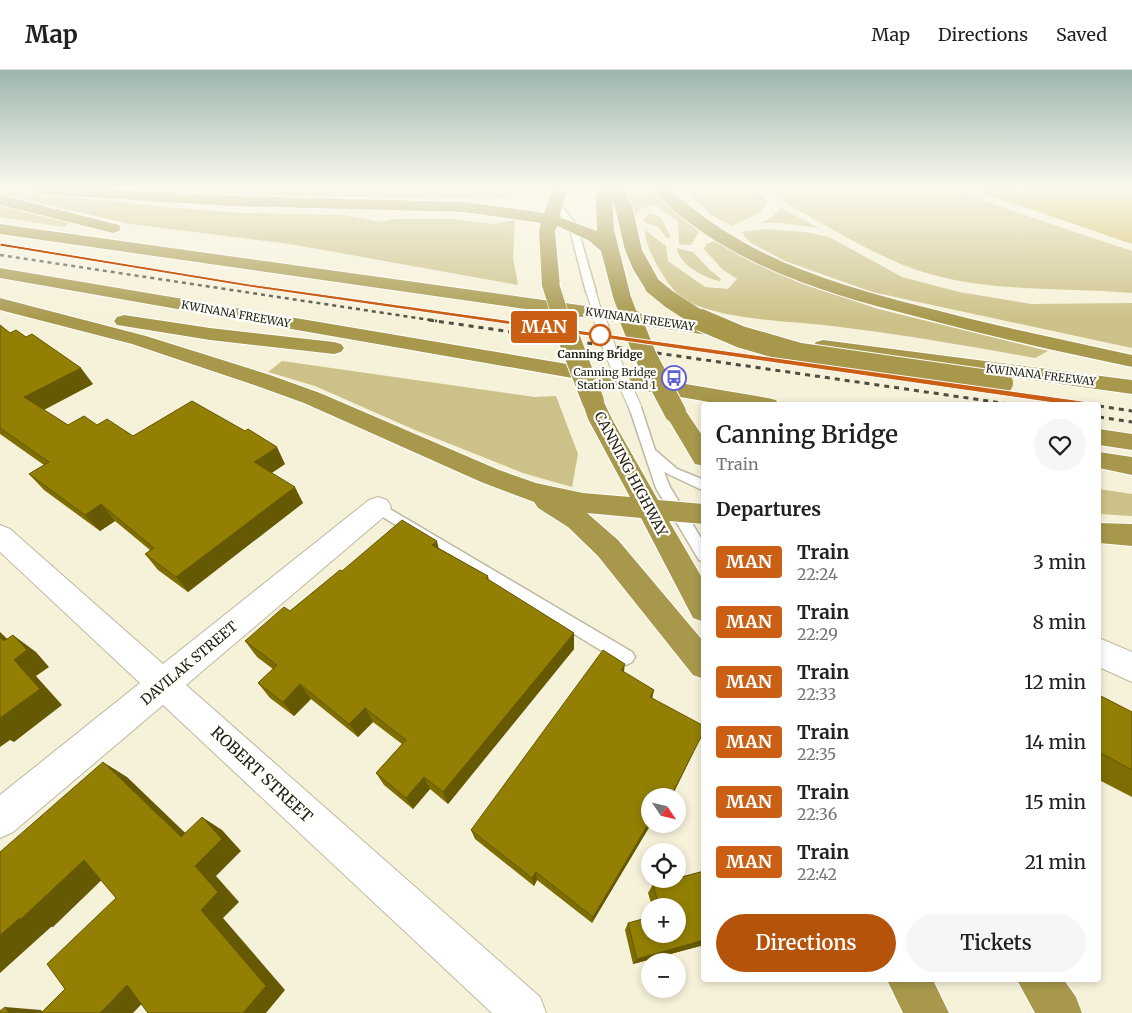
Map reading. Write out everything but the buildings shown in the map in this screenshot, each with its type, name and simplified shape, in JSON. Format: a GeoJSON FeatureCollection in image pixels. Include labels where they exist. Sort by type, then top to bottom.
{"type":"FeatureCollection","features":[{"type":"Feature","properties":{"kind":"highway","name":"KWINANA FREEWAY"},"geometry":{"type":"LineString","coordinates":[[36,233],[846,349],[1132,387]]}},
{"type":"Feature","properties":{"kind":"highway"},"geometry":{"type":"LineString","coordinates":[[140,233],[476,295]]}},
{"type":"Feature","properties":{"kind":"highway","name":"CANNING HIGHWAY"},"geometry":{"type":"LineString","coordinates":[[547,233],[551,286],[571,347],[600,420],[701,604]]}},
{"type":"Feature","properties":{"kind":"highway"},"geometry":{"type":"LineString","coordinates":[[588,233],[609,249]]}},
{"type":"Feature","properties":{"kind":"highway"},"geometry":{"type":"LineString","coordinates":[[607,233],[622,297],[645,355],[675,412],[701,453]]}},
{"type":"Feature","properties":{"kind":"highway"},"geometry":{"type":"LineString","coordinates":[[629,233],[642,268],[653,286],[672,302],[712,326],[769,346],[800,354],[1132,401]]}},
{"type":"Feature","properties":{"kind":"highway"},"geometry":{"type":"LineString","coordinates":[[715,233],[762,259],[807,278],[851,293],[937,316],[1132,362]]}},
{"type":"Feature","properties":{"kind":"highway","name":"KWINANA FREEWAY"},"geometry":{"type":"LineString","coordinates":[[0,273],[750,402]]}},
{"type":"Feature","properties":{"kind":"highway"},"geometry":{"type":"LineString","coordinates":[[0,296],[125,321],[210,334],[596,377]]}},
{"type":"Feature","properties":{"kind":"highway"},"geometry":{"type":"LineString","coordinates":[[0,304],[139,340],[262,380],[312,398],[532,492],[577,520],[608,548],[701,661]]}},
{"type":"Feature","properties":{"kind":"highway"},"geometry":{"type":"LineString","coordinates":[[1101,437],[1132,442]]}},
{"type":"Feature","properties":{"kind":"highway"},"geometry":{"type":"LineString","coordinates":[[1101,460],[1132,466]]}},
{"type":"Feature","properties":{"kind":"highway"},"geometry":{"type":"LineString","coordinates":[[532,492],[565,500],[701,514]]}},
{"type":"Feature","properties":{"kind":"highway"},"geometry":{"type":"LineString","coordinates":[[1101,533],[1132,535]]}},
{"type":"Feature","properties":{"kind":"highway"},"geometry":{"type":"LineString","coordinates":[[910,982],[927,1013]]}},
{"type":"Feature","properties":{"kind":"highway"},"geometry":{"type":"LineString","coordinates":[[1040,982],[1060,1013]]}},
{"type":"Feature","properties":{"kind":"street","name":"DAVILAK STREET"},"geometry":{"type":"LineString","coordinates":[[0,819],[378,507]]}},
{"type":"Feature","properties":{"kind":"street","name":"ROBERT STREET"},"geometry":{"type":"LineString","coordinates":[[0,536],[164,683],[524,1013]]}},
{"type":"Feature","properties":{"kind":"street"},"geometry":{"type":"LineString","coordinates":[[1101,653],[1132,668]]}},
{"type":"Feature","properties":{"kind":"lane"},"geometry":{"type":"LineString","coordinates":[[575,233],[610,353],[635,407],[663,488],[701,551]]}},
{"type":"Feature","properties":{"kind":"lane"},"geometry":{"type":"LineString","coordinates":[[649,452],[672,472],[701,485]]}},
{"type":"Feature","properties":{"kind":"lane"},"geometry":{"type":"LineString","coordinates":[[378,507],[626,656]]}},
{"type":"Feature","properties":{"kind":"shaded area"},"geometry":{"type":"Polygon","coordinates":[[[202,233],[514,233],[513,258],[518,285],[290,244],[202,233]]]}},
{"type":"Feature","properties":{"kind":"shaded area"},"geometry":{"type":"Polygon","coordinates":[[[645,233],[649,233],[666,246],[668,261],[705,287],[728,289],[737,279],[722,269],[704,249],[706,244],[716,241],[758,264],[803,284],[878,309],[1048,351],[1035,358],[883,333],[777,321],[719,312],[686,301],[673,289],[653,258],[645,233]]]}},
{"type":"Feature","properties":{"kind":"shaded area"},"geometry":{"type":"Polygon","coordinates":[[[663,233],[669,233],[671,237],[666,238],[663,233]]]}},
{"type":"Feature","properties":{"kind":"shaded area"},"geometry":{"type":"Polygon","coordinates":[[[679,233],[698,233],[691,245],[679,244],[679,233]]]}},
{"type":"Feature","properties":{"kind":"shaded area"},"geometry":{"type":"Polygon","coordinates":[[[742,233],[811,233],[829,237],[902,277],[959,292],[1031,304],[1132,303],[1132,348],[872,292],[785,261],[751,243],[742,233]]]}},
{"type":"Feature","properties":{"kind":"shaded area"},"geometry":{"type":"Polygon","coordinates":[[[839,233],[1078,233],[1132,251],[1132,293],[1027,288],[949,279],[923,272],[886,258],[839,233]]]}},
{"type":"Feature","properties":{"kind":"shaded area"},"geometry":{"type":"Polygon","coordinates":[[[1100,233],[1132,233],[1132,244],[1100,233]]]}},
{"type":"Feature","properties":{"kind":"shaded area"},"geometry":{"type":"Polygon","coordinates":[[[677,248],[693,252],[721,279],[720,281],[694,270],[682,260],[677,248]]]}},
{"type":"Feature","properties":{"kind":"shaded area"},"geometry":{"type":"Polygon","coordinates":[[[282,361],[535,397],[556,396],[578,454],[572,487],[523,473],[415,430],[315,386],[268,372],[282,361]]]}},
{"type":"Feature","properties":{"kind":"shaded area"},"geometry":{"type":"Polygon","coordinates":[[[1101,489],[1132,494],[1132,516],[1101,514],[1101,489]]]}},
{"type":"Feature","properties":{"kind":"railway"},"geometry":{"type":"LineString","coordinates":[[0,245],[249,285],[500,321]]}},
{"type":"Feature","properties":{"kind":"railway"},"geometry":{"type":"LineString","coordinates":[[0,255],[437,321]]}},
{"type":"Feature","properties":{"kind":"railway"},"geometry":{"type":"LineString","coordinates":[[429,320],[995,402]]}},
{"type":"Feature","properties":{"kind":"railway"},"geometry":{"type":"LineString","coordinates":[[491,320],[1068,402]]}},
{"type":"Feature","properties":{"kind":"railway"},"geometry":{"type":"LineString","coordinates":[[1101,406],[1132,411]]}},
{"type":"Feature","properties":{"kind":"railway"},"geometry":{"type":"LineString","coordinates":[[1101,417],[1132,422]]}},
{"type":"Feature","properties":{"kind":"train","name":"MAN"},"geometry":{"type":"LineString","coordinates":[[0,245],[249,286],[1068,402]]}},
{"type":"Feature","properties":{"kind":"place","name":"Canning Bridge"},"geometry":{"type":"Point","coordinates":[600,335]}},
{"type":"Feature","properties":{"kind":"place","name":"Canning Bridge Station Stand 1"},"geometry":{"type":"Point","coordinates":[674,378]}}]}
